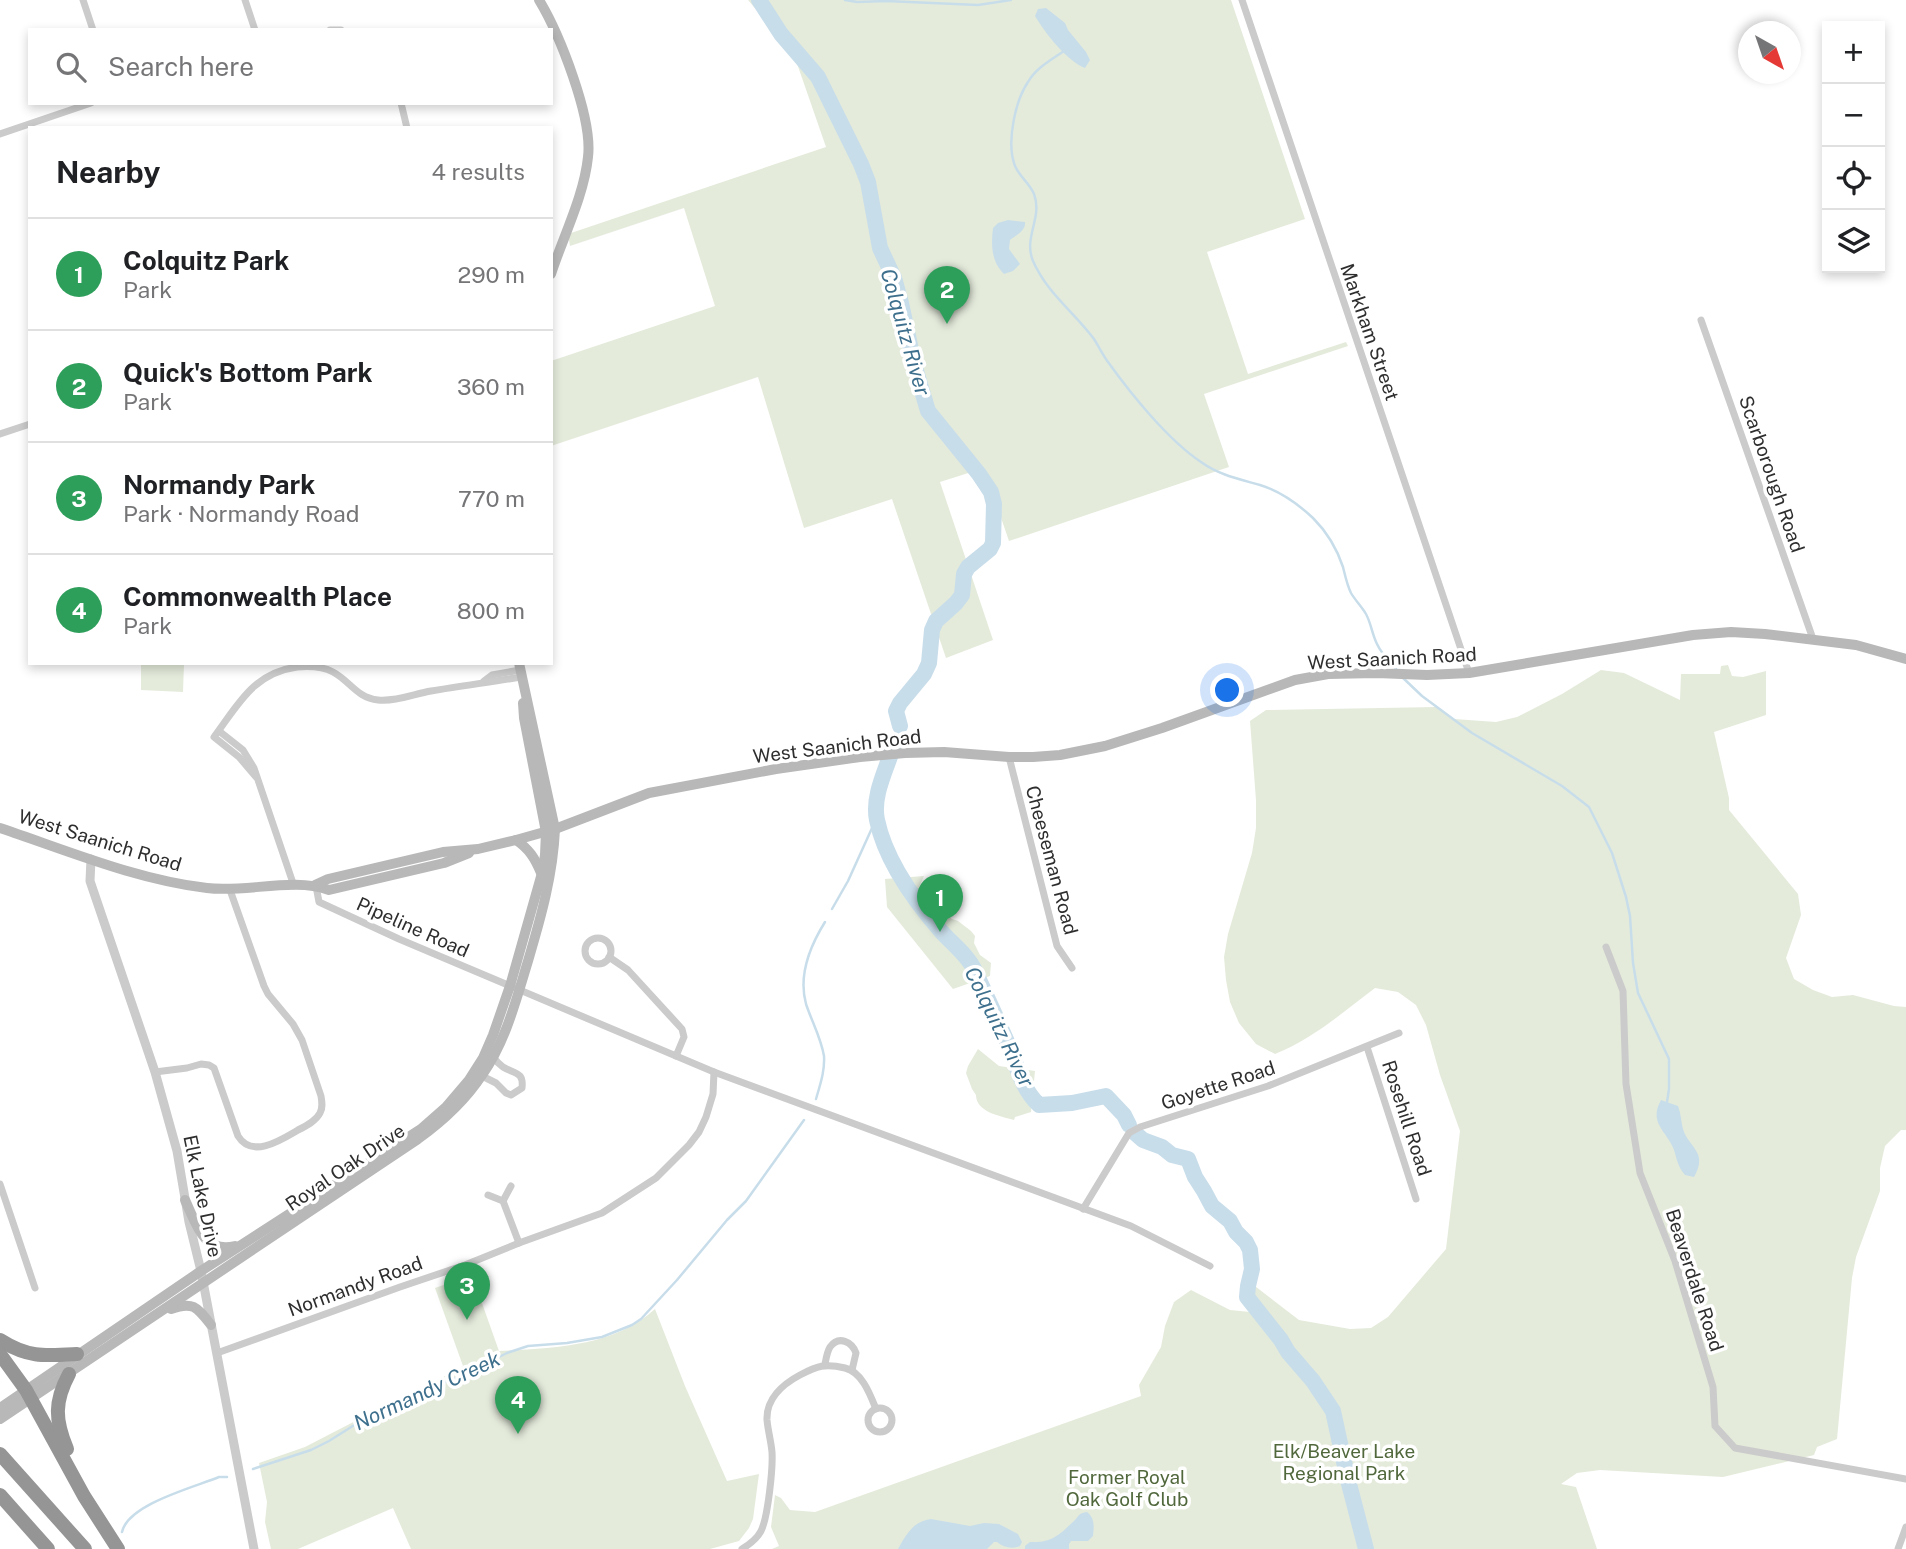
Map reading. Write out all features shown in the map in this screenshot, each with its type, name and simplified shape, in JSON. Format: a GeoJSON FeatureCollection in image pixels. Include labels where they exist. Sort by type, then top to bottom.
{"type":"FeatureCollection","features":[{"type":"Feature","properties":{"kind":"highway"},"geometry":{"type":"LineString","coordinates":[[0,1340],[15,1350],[38,1356],[77,1354]]}},
{"type":"Feature","properties":{"kind":"highway"},"geometry":{"type":"LineString","coordinates":[[0,1354],[29,1395],[84,1496],[118,1549]]}},
{"type":"Feature","properties":{"kind":"highway"},"geometry":{"type":"LineString","coordinates":[[69,1374],[57,1404],[57,1418],[72,1461],[99,1517]]}},
{"type":"Feature","properties":{"kind":"highway"},"geometry":{"type":"LineString","coordinates":[[0,1454],[85,1549]]}},
{"type":"Feature","properties":{"kind":"highway"},"geometry":{"type":"LineString","coordinates":[[0,1495],[48,1549]]}},
{"type":"Feature","properties":{"kind":"main road"},"geometry":{"type":"LineString","coordinates":[[539,0],[557,33],[583,111],[589,154],[584,181],[555,249]]}},
{"type":"Feature","properties":{"kind":"main road","name":"West Saanich Road"},"geometry":{"type":"LineString","coordinates":[[0,828],[91,859],[156,878],[205,888],[230,890],[316,885],[331,890],[444,863],[478,849],[551,831],[649,793],[807,764],[905,753],[944,752],[1009,757],[1060,755],[1105,746],[1295,680],[1328,674],[1469,673],[1693,635],[1731,632],[1813,639],[1875,649],[1906,659]]}},
{"type":"Feature","properties":{"kind":"main road"},"geometry":{"type":"LineString","coordinates":[[521,674],[551,831]]}},
{"type":"Feature","properties":{"kind":"main road","name":"Royal Oak Drive"},"geometry":{"type":"LineString","coordinates":[[29,1395],[77,1354],[418,1139],[458,1106],[494,1058],[505,1031],[551,831]]}},
{"type":"Feature","properties":{"kind":"main road","name":"Royal Oak Drive"},"geometry":{"type":"LineString","coordinates":[[0,1419],[7,1407],[69,1374],[155,1315],[241,1245],[421,1129],[446,1107],[483,1058],[515,988],[543,911],[552,873],[551,831]]}},
{"type":"Feature","properties":{"kind":"main road"},"geometry":{"type":"LineString","coordinates":[[516,840],[529,849],[541,876]]}},
{"type":"Feature","properties":{"kind":"main road"},"geometry":{"type":"LineString","coordinates":[[185,1200],[200,1232],[212,1245],[228,1248],[241,1245]]}},
{"type":"Feature","properties":{"kind":"main road"},"geometry":{"type":"LineString","coordinates":[[155,1315],[184,1304],[192,1305],[211,1325]]}},
{"type":"Feature","properties":{"kind":"street"},"geometry":{"type":"LineString","coordinates":[[83,0],[92,28]]}},
{"type":"Feature","properties":{"kind":"street"},"geometry":{"type":"LineString","coordinates":[[245,0],[254,28]]}},
{"type":"Feature","properties":{"kind":"street","name":"Markham Street"},"geometry":{"type":"LineString","coordinates":[[1242,0],[1469,673]]}},
{"type":"Feature","properties":{"kind":"street"},"geometry":{"type":"LineString","coordinates":[[0,134],[85,105]]}},
{"type":"Feature","properties":{"kind":"street"},"geometry":{"type":"LineString","coordinates":[[401,105],[407,126]]}},
{"type":"Feature","properties":{"kind":"street","name":"Scarborough Road"},"geometry":{"type":"LineString","coordinates":[[1700,320],[1813,639]]}},
{"type":"Feature","properties":{"kind":"street"},"geometry":{"type":"LineString","coordinates":[[0,434],[28,425]]}},
{"type":"Feature","properties":{"kind":"street"},"geometry":{"type":"LineString","coordinates":[[294,886],[256,777],[217,734],[251,688],[260,680],[286,669],[324,668],[334,672],[359,694],[379,700],[391,700],[481,683],[492,675],[521,674]]}},
{"type":"Feature","properties":{"kind":"street","name":"Cheeseman Road"},"geometry":{"type":"LineString","coordinates":[[1009,757],[1058,946],[1072,968]]}},
{"type":"Feature","properties":{"kind":"street","name":"Elk Lake Drive"},"geometry":{"type":"LineString","coordinates":[[91,859],[90,881],[155,1072],[177,1151],[254,1549]]}},
{"type":"Feature","properties":{"kind":"street","name":"Pipeline Road"},"geometry":{"type":"LineString","coordinates":[[316,885],[319,902],[515,988]]}},
{"type":"Feature","properties":{"kind":"street"},"geometry":{"type":"LineString","coordinates":[[155,1072],[187,1069],[201,1064],[214,1068],[238,1136],[248,1146],[277,1143],[311,1123],[320,1114],[323,1106],[321,1097],[302,1040],[293,1024],[268,994],[230,890]]}},
{"type":"Feature","properties":{"kind":"street","name":"Beaverdale Road"},"geometry":{"type":"LineString","coordinates":[[1606,947],[1623,991],[1626,1084],[1640,1173],[1675,1261],[1713,1387],[1715,1426],[1735,1448],[1906,1479]]}},
{"type":"Feature","properties":{"kind":"street"},"geometry":{"type":"LineString","coordinates":[[609,957],[628,970],[682,1029],[684,1037],[676,1056]]}},
{"type":"Feature","properties":{"kind":"street"},"geometry":{"type":"LineString","coordinates":[[515,988],[714,1072],[1131,1226],[1210,1266]]}},
{"type":"Feature","properties":{"kind":"street","name":"Goyette Road"},"geometry":{"type":"LineString","coordinates":[[1083,1209],[1129,1133],[1140,1126],[1268,1087],[1399,1032]]}},
{"type":"Feature","properties":{"kind":"street","name":"Rosehill Road"},"geometry":{"type":"LineString","coordinates":[[1367,1047],[1416,1199]]}},
{"type":"Feature","properties":{"kind":"street"},"geometry":{"type":"LineString","coordinates":[[482,1076],[512,1095],[522,1088],[521,1077],[500,1066],[494,1058]]}},
{"type":"Feature","properties":{"kind":"street","name":"Normandy Road"},"geometry":{"type":"LineString","coordinates":[[217,1353],[602,1213],[667,1169],[699,1132],[713,1094],[714,1072]]}},
{"type":"Feature","properties":{"kind":"street"},"geometry":{"type":"LineString","coordinates":[[0,1184],[36,1288]]}},
{"type":"Feature","properties":{"kind":"street"},"geometry":{"type":"LineString","coordinates":[[503,1201],[511,1186]]}},
{"type":"Feature","properties":{"kind":"street"},"geometry":{"type":"LineString","coordinates":[[488,1195],[503,1201],[519,1243]]}},
{"type":"Feature","properties":{"kind":"street"},"geometry":{"type":"LineString","coordinates":[[825,1364],[830,1347],[842,1340],[852,1345],[856,1353],[852,1370]]}},
{"type":"Feature","properties":{"kind":"street"},"geometry":{"type":"LineString","coordinates":[[742,1549],[753,1542],[762,1530],[772,1469],[767,1416],[770,1403],[777,1392],[792,1380],[825,1364],[852,1370],[861,1379],[876,1409]]}},
{"type":"Feature","properties":{"kind":"street"},"geometry":{"type":"LineString","coordinates":[[1898,1549],[1906,1527]]}},
{"type":"Feature","properties":{"kind":"green space"},"geometry":{"type":"Polygon","coordinates":[[[748,0],[1231,0],[1305,219],[1207,252],[1248,374],[1346,342],[1348,346],[1204,394],[1229,467],[1009,541],[984,468],[940,482],[993,640],[946,658],[892,499],[804,528],[758,377],[553,445],[553,360],[715,306],[684,208],[570,246],[568,234],[826,147],[793,52],[748,0]]]}},
{"type":"Feature","properties":{"kind":"green space"},"geometry":{"type":"Polygon","coordinates":[[[141,665],[184,665],[183,692],[141,690],[141,665]]]}},
{"type":"Feature","properties":{"kind":"green space"},"geometry":{"type":"Polygon","coordinates":[[[1728,665],[1732,676],[1743,677],[1766,671],[1766,715],[1714,732],[1729,798],[1729,810],[1798,894],[1801,915],[1786,958],[1794,979],[1832,997],[1853,995],[1906,1007],[1906,1130],[1901,1130],[1885,1146],[1880,1168],[1880,1191],[1856,1257],[1837,1439],[1817,1447],[1814,1455],[1723,1477],[1600,1470],[1577,1473],[1561,1484],[1576,1487],[1597,1549],[772,1549],[779,1546],[771,1527],[775,1495],[781,1498],[790,1510],[815,1512],[1141,1396],[1139,1385],[1161,1347],[1174,1302],[1191,1290],[1230,1310],[1250,1312],[1246,1300],[1251,1283],[1299,1320],[1350,1329],[1371,1328],[1388,1317],[1446,1249],[1460,1131],[1426,1025],[1416,1005],[1398,992],[1375,988],[1315,1033],[1275,1054],[1256,1044],[1239,1023],[1230,1002],[1224,957],[1228,934],[1252,853],[1256,828],[1250,721],[1266,710],[1436,707],[1454,719],[1496,722],[1517,717],[1601,670],[1624,673],[1680,700],[1681,674],[1720,674],[1721,666],[1728,665]]]}},
{"type":"Feature","properties":{"kind":"green space"},"geometry":{"type":"Polygon","coordinates":[[[924,876],[915,896],[930,901],[971,931],[980,955],[991,963],[990,976],[953,989],[887,907],[885,879],[924,876]]]}},
{"type":"Feature","properties":{"kind":"green space"},"geometry":{"type":"Polygon","coordinates":[[[978,1049],[999,1066],[1035,1071],[1031,1112],[1015,1117],[1014,1120],[980,1106],[966,1073],[978,1049]]]}},
{"type":"Feature","properties":{"kind":"green space"},"geometry":{"type":"Polygon","coordinates":[[[472,1275],[499,1351],[540,1349],[602,1338],[639,1322],[655,1309],[727,1481],[759,1474],[753,1519],[739,1541],[710,1549],[411,1549],[393,1508],[298,1549],[271,1549],[265,1522],[267,1502],[259,1463],[305,1447],[463,1366],[435,1288],[472,1275]]]}},
{"type":"Feature","properties":{"kind":"water"},"geometry":{"type":"Polygon","coordinates":[[[1046,8],[1065,23],[1086,52],[1090,60],[1085,68],[1064,53],[1039,23],[1035,16],[1038,9],[1046,8]]]}},
{"type":"Feature","properties":{"kind":"water"},"geometry":{"type":"Polygon","coordinates":[[[1008,220],[1025,222],[1025,225],[1010,240],[1009,249],[1020,264],[1013,271],[1004,274],[994,258],[992,234],[998,223],[1008,220]]]}},
{"type":"Feature","properties":{"kind":"water"},"geometry":{"type":"Polygon","coordinates":[[[1661,1100],[1678,1106],[1683,1129],[1698,1156],[1698,1168],[1694,1177],[1683,1172],[1671,1143],[1660,1126],[1657,1115],[1661,1100]]]}},
{"type":"Feature","properties":{"kind":"water"},"geometry":{"type":"Polygon","coordinates":[[[1087,1512],[1094,1526],[1093,1536],[1088,1541],[1071,1541],[1069,1549],[1025,1549],[1030,1542],[1055,1537],[1080,1514],[1087,1512]]]}},
{"type":"Feature","properties":{"kind":"water"},"geometry":{"type":"Polygon","coordinates":[[[931,1519],[970,1526],[999,1524],[1018,1534],[1022,1542],[1020,1546],[1005,1547],[994,1542],[987,1549],[898,1549],[915,1526],[931,1519]]]}},
{"type":"Feature","properties":{"kind":"waterway","name":"Colquitz River"},"geometry":{"type":"LineString","coordinates":[[759,0],[781,34],[818,77],[861,164],[868,182],[880,248],[894,278],[928,411],[979,474],[991,492],[994,504],[993,543],[990,549],[968,567],[964,574],[962,595],[936,621],[932,630],[929,663],[924,674],[896,711],[900,726]]}},
{"type":"Feature","properties":{"kind":"waterway"},"geometry":{"type":"LineString","coordinates":[[845,0],[978,5],[1011,0]]}},
{"type":"Feature","properties":{"kind":"waterway"},"geometry":{"type":"LineString","coordinates":[[1064,51],[1039,68],[1031,77],[1019,100],[1012,133],[1014,163],[1032,190],[1036,203],[1030,244],[1033,261],[1053,293],[1094,339],[1128,388],[1176,442],[1215,470],[1282,494],[1318,523],[1338,554],[1350,590],[1366,614],[1375,640],[1396,669]]}},
{"type":"Feature","properties":{"kind":"waterway"},"geometry":{"type":"LineString","coordinates":[[1402,677],[1422,696],[1472,733],[1562,786],[1589,807],[1612,853],[1626,897],[1638,993],[1669,1059],[1667,1102]]}},
{"type":"Feature","properties":{"kind":"waterway","name":"Colquitz River"},"geometry":{"type":"LineString","coordinates":[[893,748],[876,802],[881,835],[902,879],[940,930],[972,965],[1028,1091],[1039,1105],[1072,1103],[1106,1096],[1124,1115],[1129,1125]]}},
{"type":"Feature","properties":{"kind":"waterway","name":"Normandy Creek"},"geometry":{"type":"LineString","coordinates":[[832,909],[877,817]]}},
{"type":"Feature","properties":{"kind":"waterway","name":"Normandy Creek"},"geometry":{"type":"LineString","coordinates":[[816,1099],[823,1073],[824,1056],[806,1004],[803,982],[810,951],[825,922]]}},
{"type":"Feature","properties":{"kind":"waterway","name":"Normandy Creek"},"geometry":{"type":"LineString","coordinates":[[253,1469],[311,1450],[356,1424],[507,1353],[528,1346],[602,1337],[632,1325],[641,1319],[677,1280],[746,1201],[804,1120]]}},
{"type":"Feature","properties":{"kind":"waterway","name":"Colquitz River"},"geometry":{"type":"LineString","coordinates":[[1135,1133],[1172,1155],[1188,1159],[1212,1206],[1230,1221],[1246,1242],[1250,1250],[1252,1269],[1247,1297],[1313,1381],[1333,1411],[1366,1549]]}},
{"type":"Feature","properties":{"kind":"waterway","name":"Normandy Creek"},"geometry":{"type":"LineString","coordinates":[[122,1532],[127,1522],[149,1505],[179,1491],[219,1477],[227,1477]]}},
{"type":"Feature","properties":{"kind":"place","name":"Quick's Bottom Park"},"geometry":{"type":"Point","coordinates":[947,324]}},
{"type":"Feature","properties":{"kind":"place","name":"Colquitz Park"},"geometry":{"type":"Point","coordinates":[940,932]}},
{"type":"Feature","properties":{"kind":"place","name":"Normandy Park"},"geometry":{"type":"Point","coordinates":[467,1320]}},
{"type":"Feature","properties":{"kind":"place","name":"Commonwealth Place"},"geometry":{"type":"Point","coordinates":[518,1434]}},
{"type":"Feature","properties":{"kind":"park label","name":"Elk/Beaver Lake Regional Park"},"geometry":{"type":"Point","coordinates":[1344,1462]}},
{"type":"Feature","properties":{"kind":"park label","name":"Former Royal Oak Golf Club"},"geometry":{"type":"Point","coordinates":[1127,1488]}}]}
